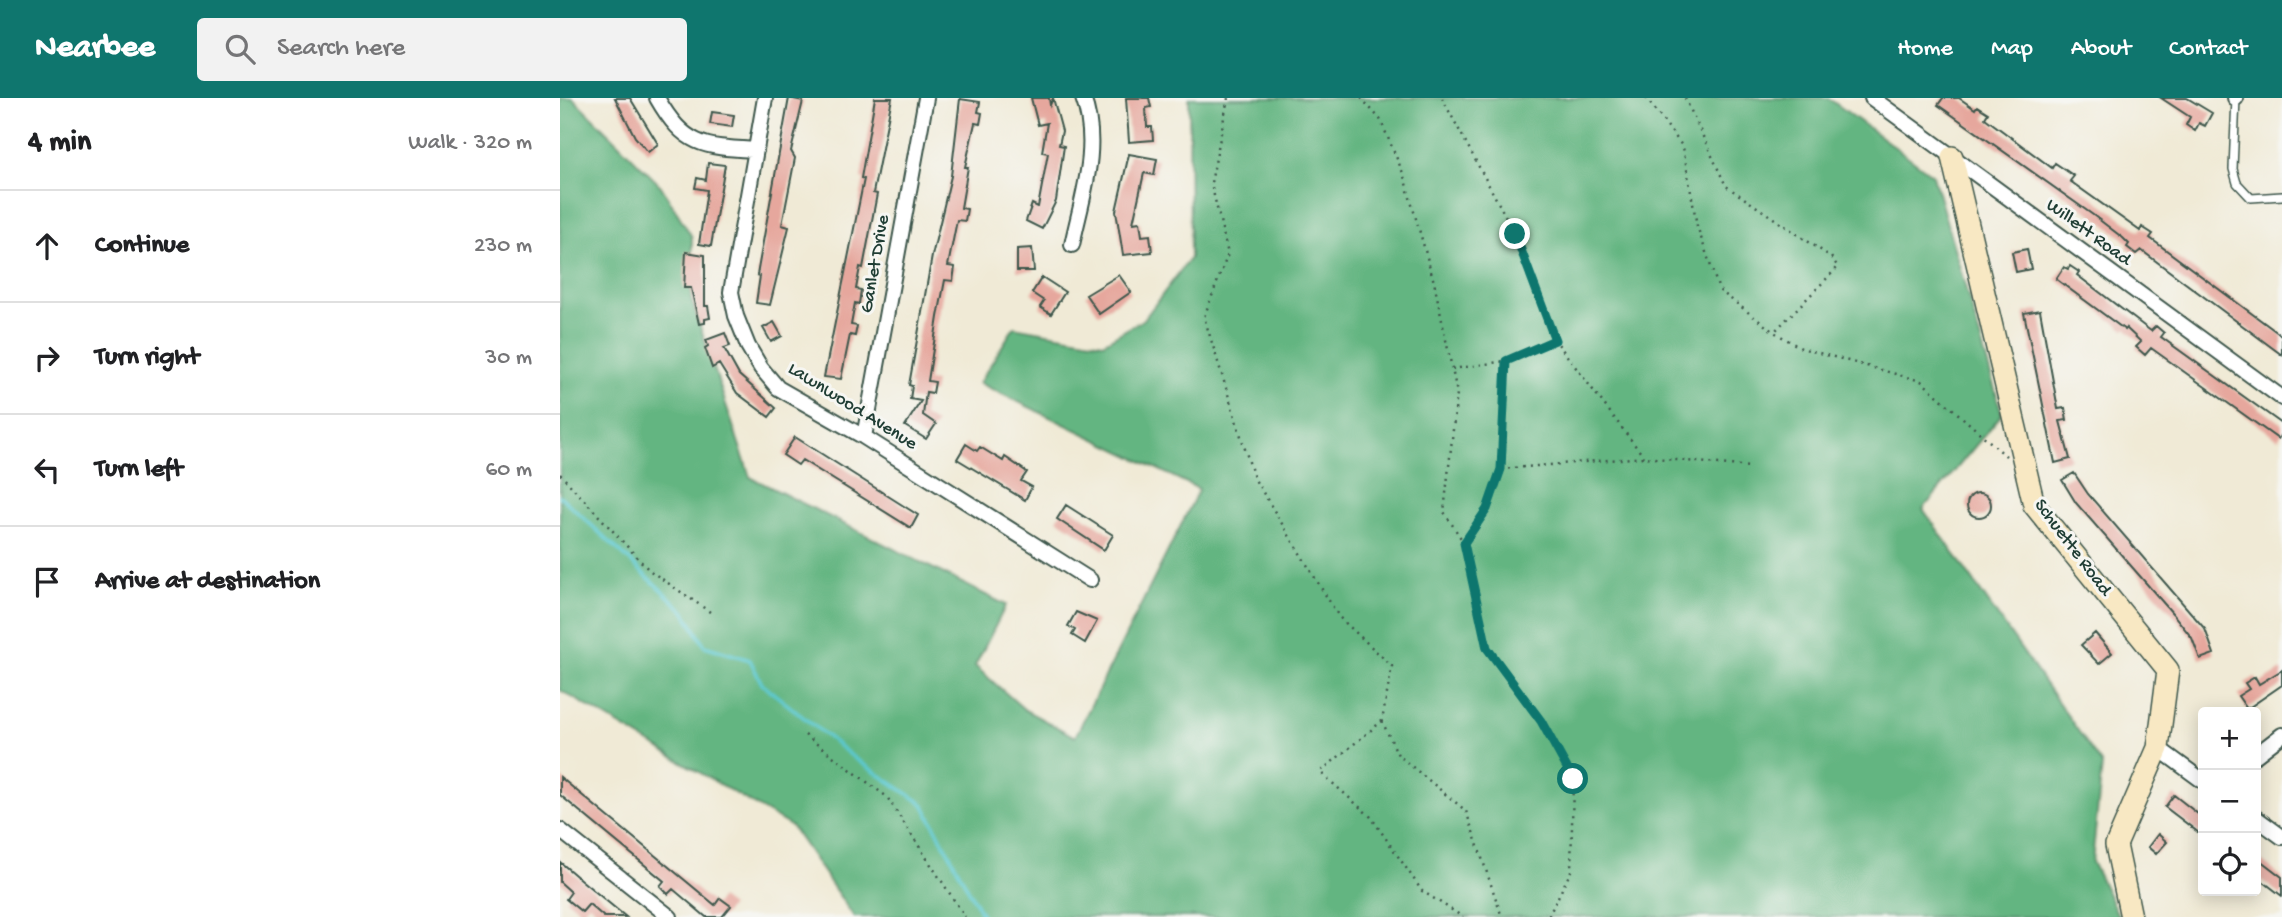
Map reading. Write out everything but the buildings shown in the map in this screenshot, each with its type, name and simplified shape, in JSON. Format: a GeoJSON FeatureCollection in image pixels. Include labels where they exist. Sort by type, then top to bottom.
{"type":"FeatureCollection","features":[{"type":"Feature","properties":{"kind":"street"},"geometry":{"type":"LineString","coordinates":[[657,98],[681,132],[709,148],[756,150]]}},
{"type":"Feature","properties":{"kind":"street","name":"Lawnwood Avenue"},"geometry":{"type":"LineString","coordinates":[[765,98],[731,292],[736,316],[761,368],[778,388],[864,437],[1090,580]]}},
{"type":"Feature","properties":{"kind":"street","name":"Ganlet Drive"},"geometry":{"type":"LineString","coordinates":[[864,437],[926,98]]}},
{"type":"Feature","properties":{"kind":"street"},"geometry":{"type":"LineString","coordinates":[[1072,245],[1092,147],[1091,119],[1083,98]]}},
{"type":"Feature","properties":{"kind":"street","name":"Willett Road"},"geometry":{"type":"LineString","coordinates":[[1872,98],[2282,398]]}},
{"type":"Feature","properties":{"kind":"street","name":"Schuette Road"},"geometry":{"type":"LineString","coordinates":[[1952,158],[2034,505],[2168,670],[2158,748],[2116,845],[2131,917]]}},
{"type":"Feature","properties":{"kind":"street"},"geometry":{"type":"LineString","coordinates":[[2261,751],[2282,735]]}},
{"type":"Feature","properties":{"kind":"street"},"geometry":{"type":"LineString","coordinates":[[2158,748],[2198,777]]}},
{"type":"Feature","properties":{"kind":"street"},"geometry":{"type":"LineString","coordinates":[[2261,822],[2282,837]]}},
{"type":"Feature","properties":{"kind":"street"},"geometry":{"type":"LineString","coordinates":[[560,830],[670,917]]}},
{"type":"Feature","properties":{"kind":"lane"},"geometry":{"type":"LineString","coordinates":[[2236,98],[2233,169],[2237,183],[2251,198],[2282,197]]}},
{"type":"Feature","properties":{"kind":"path"},"geometry":{"type":"LineString","coordinates":[[1228,98],[1211,183],[1228,254],[1204,317],[1254,478],[1339,617],[1392,666],[1382,721],[1398,755],[1466,811],[1502,917]]}},
{"type":"Feature","properties":{"kind":"path"},"geometry":{"type":"LineString","coordinates":[[1361,98],[1380,119],[1403,173],[1434,282],[1457,393],[1444,512],[1464,543],[1487,648],[1541,721],[1573,779],[1571,871],[1549,917]]}},
{"type":"Feature","properties":{"kind":"path"},"geometry":{"type":"LineString","coordinates":[[1442,98],[1515,234],[1555,340],[1644,457]]}},
{"type":"Feature","properties":{"kind":"path"},"geometry":{"type":"LineString","coordinates":[[1646,98],[1683,147],[1697,226],[1719,290],[1774,332],[1801,348],[1921,381],[2027,475]]}},
{"type":"Feature","properties":{"kind":"path"},"geometry":{"type":"LineString","coordinates":[[1685,98],[1726,186],[1831,257],[1838,267],[1774,332]]}},
{"type":"Feature","properties":{"kind":"path"},"geometry":{"type":"LineString","coordinates":[[1452,369],[1506,361],[1555,340]]}},
{"type":"Feature","properties":{"kind":"path"},"geometry":{"type":"LineString","coordinates":[[1464,543],[1487,509],[1501,469],[1506,361]]}},
{"type":"Feature","properties":{"kind":"path"},"geometry":{"type":"LineString","coordinates":[[1501,469],[1644,457],[1751,467]]}},
{"type":"Feature","properties":{"kind":"path"},"geometry":{"type":"LineString","coordinates":[[560,474],[649,570],[710,612]]}},
{"type":"Feature","properties":{"kind":"path"},"geometry":{"type":"LineString","coordinates":[[1382,721],[1320,772],[1371,817],[1422,891],[1463,917]]}},
{"type":"Feature","properties":{"kind":"path"},"geometry":{"type":"LineString","coordinates":[[805,735],[887,797],[965,917]]}},
{"type":"Feature","properties":{"kind":"green space"},"geometry":{"type":"Polygon","coordinates":[[[560,98],[573,98],[661,186],[692,237],[691,299],[750,477],[1006,605],[975,666],[1025,710],[1075,737],[1199,489],[979,383],[1014,327],[1103,343],[1144,319],[1190,258],[1189,98],[1828,98],[1933,175],[2002,414],[1923,509],[2102,765],[2092,862],[2119,917],[854,917],[792,827],[560,690],[560,98]]]}},
{"type":"Feature","properties":{"kind":"waterway"},"geometry":{"type":"LineString","coordinates":[[560,496],[684,611],[705,646],[750,660],[762,684],[854,758],[923,804],[983,917]]}},
{"type":"Feature","properties":{"kind":"route"},"geometry":{"type":"LineString","coordinates":[[1515,234],[1555,340],[1506,361],[1501,469],[1487,509],[1464,543],[1487,648],[1541,721],[1573,779]]}}]}
